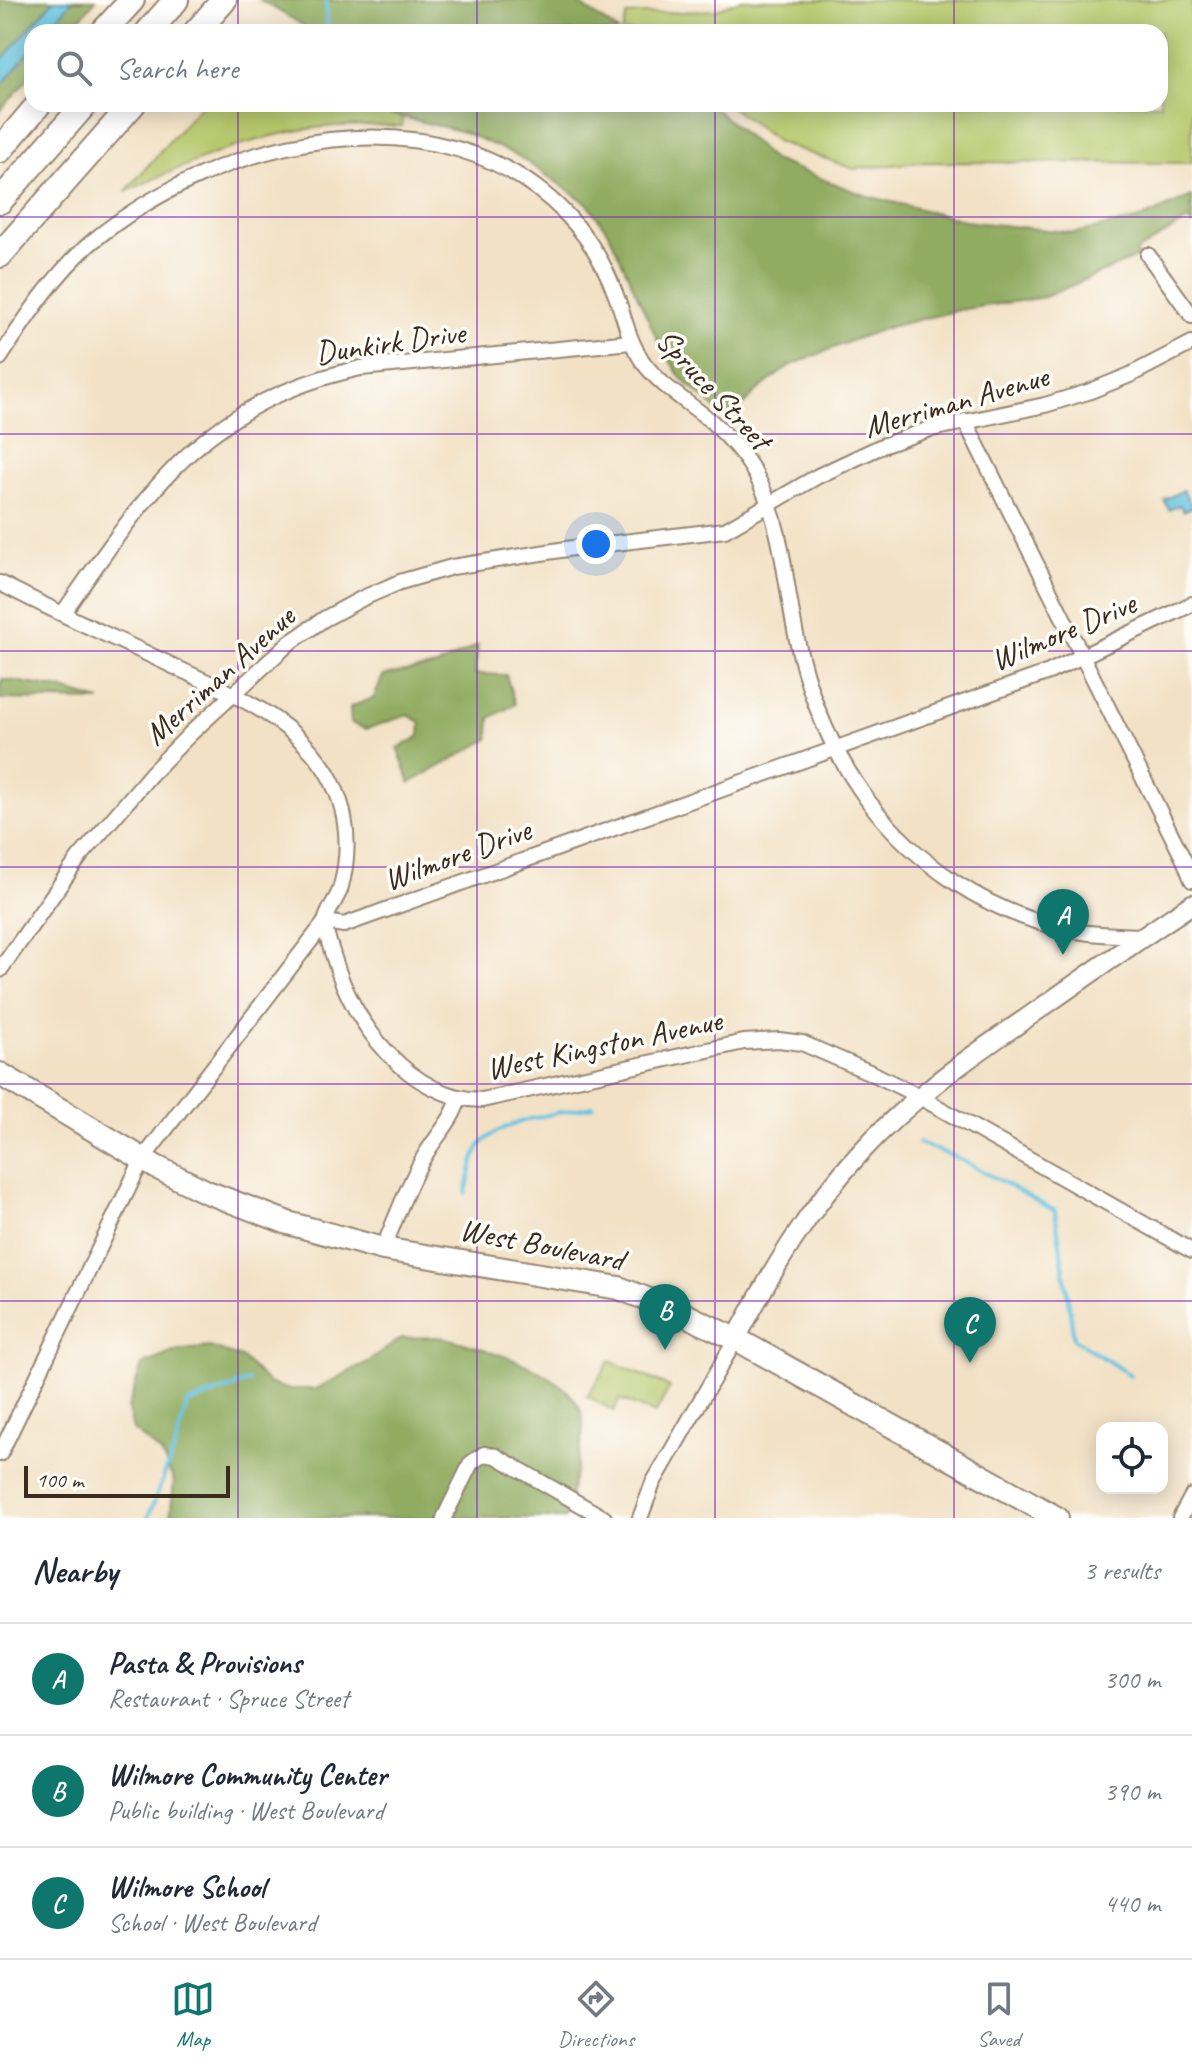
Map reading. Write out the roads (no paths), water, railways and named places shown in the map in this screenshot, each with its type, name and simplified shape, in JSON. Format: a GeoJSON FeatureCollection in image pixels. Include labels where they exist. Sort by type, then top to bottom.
{"type":"FeatureCollection","features":[{"type":"Feature","properties":{"kind":"highway"},"geometry":{"type":"LineString","coordinates":[[103,24],[122,0]]}},
{"type":"Feature","properties":{"kind":"highway"},"geometry":{"type":"LineString","coordinates":[[110,24],[132,0]]}},
{"type":"Feature","properties":{"kind":"highway"},"geometry":{"type":"LineString","coordinates":[[155,24],[176,0]]}},
{"type":"Feature","properties":{"kind":"highway"},"geometry":{"type":"LineString","coordinates":[[203,24],[224,0]]}},
{"type":"Feature","properties":{"kind":"highway"},"geometry":{"type":"LineString","coordinates":[[0,150],[32,112]]}},
{"type":"Feature","properties":{"kind":"highway"},"geometry":{"type":"LineString","coordinates":[[0,201],[78,112]]}},
{"type":"Feature","properties":{"kind":"highway"},"geometry":{"type":"LineString","coordinates":[[0,255],[126,112]]}},
{"type":"Feature","properties":{"kind":"main road","name":"West Boulevard"},"geometry":{"type":"LineString","coordinates":[[0,1074],[142,1160],[233,1203],[288,1223],[383,1249],[619,1288],[677,1311],[736,1339],[1057,1518]]}},
{"type":"Feature","properties":{"kind":"street","name":"Spruce Street"},"geometry":{"type":"LineString","coordinates":[[0,358],[28,315],[79,253],[136,209],[192,177],[249,155],[288,146],[351,138],[407,140],[462,152],[507,170],[533,185],[567,215],[600,260],[614,288],[631,342],[646,366],[661,382],[714,424],[733,443],[756,476],[769,505],[807,680],[835,749],[870,803],[908,844],[956,883],[980,898],[1031,920],[1065,929],[1145,936]]}},
{"type":"Feature","properties":{"kind":"street"},"geometry":{"type":"LineString","coordinates":[[1148,255],[1192,316]]}},
{"type":"Feature","properties":{"kind":"street","name":"Dunkirk Drive"},"geometry":{"type":"LineString","coordinates":[[63,613],[149,494],[170,470],[226,423],[258,403],[318,378],[361,368],[631,342]]}},
{"type":"Feature","properties":{"kind":"street","name":"Merriman Avenue"},"geometry":{"type":"LineString","coordinates":[[0,970],[66,875],[116,811],[232,694],[306,631],[363,598],[400,582],[452,567],[539,552],[708,533],[736,525],[818,476],[882,446],[965,421],[1045,405],[1088,392],[1130,375],[1192,343]]}},
{"type":"Feature","properties":{"kind":"street"},"geometry":{"type":"LineString","coordinates":[[965,421],[1192,880]]}},
{"type":"Feature","properties":{"kind":"street"},"geometry":{"type":"LineString","coordinates":[[0,583],[266,713],[297,737],[328,773],[338,795],[347,831],[345,868],[339,892],[325,922],[142,1160],[0,1454]]}},
{"type":"Feature","properties":{"kind":"street","name":"Wilmore Drive"},"geometry":{"type":"LineString","coordinates":[[325,922],[344,925],[835,749],[1084,657],[1192,604]]}},
{"type":"Feature","properties":{"kind":"street"},"geometry":{"type":"LineString","coordinates":[[640,1518],[653,1483],[768,1277],[828,1191],[860,1152],[939,1078],[1192,904]]}},
{"type":"Feature","properties":{"kind":"street","name":"West Kingston Avenue"},"geometry":{"type":"LineString","coordinates":[[325,922],[336,968],[355,1009],[373,1034],[411,1073],[436,1089],[459,1098],[501,1098],[744,1042],[779,1040],[802,1043],[918,1096],[1192,1251]]}},
{"type":"Feature","properties":{"kind":"street"},"geometry":{"type":"LineString","coordinates":[[383,1249],[425,1154],[456,1109],[459,1098]]}},
{"type":"Feature","properties":{"kind":"street"},"geometry":{"type":"LineString","coordinates":[[444,1518],[471,1463],[484,1454],[496,1456],[604,1518]]}},
{"type":"Feature","properties":{"kind":"street"},"geometry":{"type":"LineString","coordinates":[[1180,1518],[1192,1496]]}},
{"type":"Feature","properties":{"kind":"water"},"geometry":{"type":"Polygon","coordinates":[[[54,0],[73,0],[53,24],[33,24],[54,0]]]}},
{"type":"Feature","properties":{"kind":"water"},"geometry":{"type":"Polygon","coordinates":[[[24,34],[24,58],[0,87],[0,62],[24,34]]]}},
{"type":"Feature","properties":{"kind":"water"},"geometry":{"type":"Polygon","coordinates":[[[1183,490],[1192,507],[1183,511],[1180,505],[1169,510],[1164,500],[1183,490]]]}},
{"type":"Feature","properties":{"kind":"waterway"},"geometry":{"type":"LineString","coordinates":[[326,0],[328,24]]}},
{"type":"Feature","properties":{"kind":"waterway"},"geometry":{"type":"LineString","coordinates":[[466,1193],[475,1155],[490,1136],[533,1118],[593,1106]]}},
{"type":"Feature","properties":{"kind":"waterway"},"geometry":{"type":"LineString","coordinates":[[918,1143],[960,1159],[1055,1211],[1074,1339],[1130,1375]]}},
{"type":"Feature","properties":{"kind":"waterway"},"geometry":{"type":"LineString","coordinates":[[148,1518],[176,1444],[187,1404],[249,1381]]}},
{"type":"Feature","properties":{"kind":"place","name":"Pasta & Provisions"},"geometry":{"type":"Point","coordinates":[1063,955]}},
{"type":"Feature","properties":{"kind":"place","name":"Wilmore Community Center"},"geometry":{"type":"Point","coordinates":[665,1350]}},
{"type":"Feature","properties":{"kind":"place","name":"Wilmore School"},"geometry":{"type":"Point","coordinates":[970,1363]}}]}
